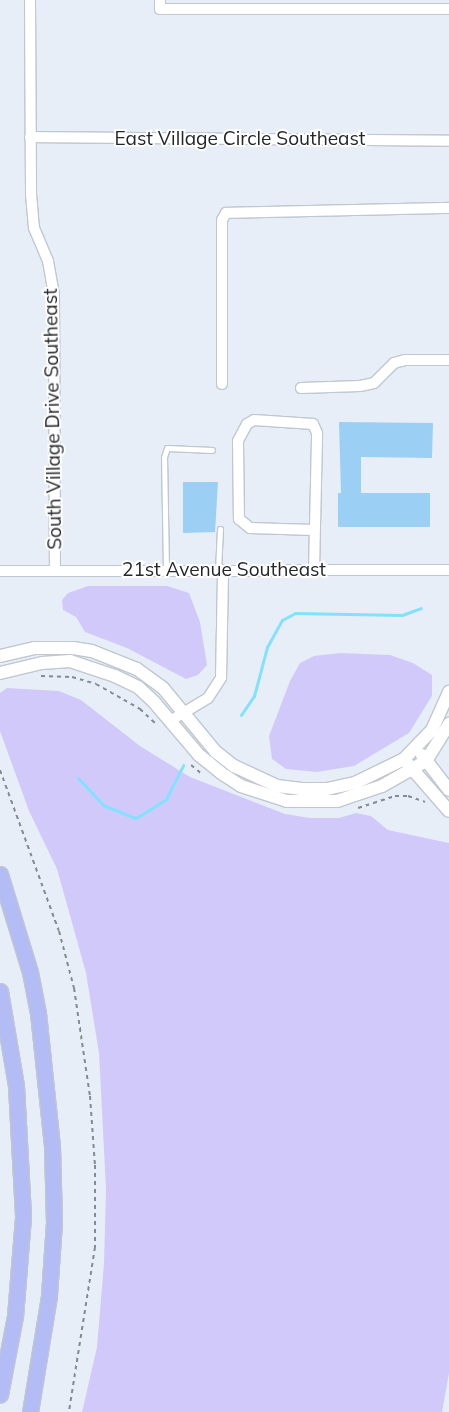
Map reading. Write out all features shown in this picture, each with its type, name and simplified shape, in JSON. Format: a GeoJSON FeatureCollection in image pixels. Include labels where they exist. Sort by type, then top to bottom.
{"type":"FeatureCollection","features":[{"type":"Feature","properties":{"kind":"main road"},"geometry":{"type":"LineString","coordinates":[[0,874],[27,964],[38,1014],[52,1146],[52,1268],[45,1334],[30,1412]]}},
{"type":"Feature","properties":{"kind":"main road"},"geometry":{"type":"LineString","coordinates":[[0,991],[16,1086],[22,1208],[15,1316],[0,1395]]}},
{"type":"Feature","properties":{"kind":"street","name":"South Village Drive Southeast"},"geometry":{"type":"LineString","coordinates":[[30,0],[30,137],[34,228],[48,261],[54,294],[55,570]]}},
{"type":"Feature","properties":{"kind":"street"},"geometry":{"type":"LineString","coordinates":[[160,0],[160,10],[449,9]]}},
{"type":"Feature","properties":{"kind":"street","name":"East Village Circle Southeast"},"geometry":{"type":"LineString","coordinates":[[30,137],[449,141]]}},
{"type":"Feature","properties":{"kind":"street"},"geometry":{"type":"LineString","coordinates":[[222,384],[222,220],[226,213],[449,208]]}},
{"type":"Feature","properties":{"kind":"street"},"geometry":{"type":"LineString","coordinates":[[301,388],[360,386],[374,383],[394,363],[406,360],[449,360]]}},
{"type":"Feature","properties":{"kind":"street"},"geometry":{"type":"LineString","coordinates":[[314,530],[250,528],[239,519],[238,441],[247,424],[254,420],[313,424],[317,433],[314,570]]}},
{"type":"Feature","properties":{"kind":"street"},"geometry":{"type":"LineString","coordinates":[[170,721],[208,698],[220,678],[220,570]]}},
{"type":"Feature","properties":{"kind":"street","name":"21st Avenue Southeast"},"geometry":{"type":"LineString","coordinates":[[0,571],[449,570]]}},
{"type":"Feature","properties":{"kind":"street"},"geometry":{"type":"LineString","coordinates":[[0,656],[51,646],[92,651],[137,669],[163,688],[216,752],[234,766],[277,786],[327,789],[354,783],[404,759],[417,749],[442,712],[449,692]]}},
{"type":"Feature","properties":{"kind":"street"},"geometry":{"type":"LineString","coordinates":[[0,673],[42,664],[70,661],[91,666],[138,687],[199,755],[222,774],[241,786],[287,801],[337,801],[360,796],[413,770],[426,761],[449,724]]}},
{"type":"Feature","properties":{"kind":"street"},"geometry":{"type":"LineString","coordinates":[[417,749],[449,790]]}},
{"type":"Feature","properties":{"kind":"street"},"geometry":{"type":"LineString","coordinates":[[404,759],[449,811]]}},
{"type":"Feature","properties":{"kind":"lane"},"geometry":{"type":"LineString","coordinates":[[166,570],[164,457],[167,448],[212,450]]}},
{"type":"Feature","properties":{"kind":"lane"},"geometry":{"type":"LineString","coordinates":[[220,529],[220,570]]}},
{"type":"Feature","properties":{"kind":"path"},"geometry":{"type":"LineString","coordinates":[[0,770],[59,931],[74,988],[90,1096],[95,1166],[95,1247],[69,1412]]}},
{"type":"Feature","properties":{"kind":"shaded area"},"geometry":{"type":"Polygon","coordinates":[[[88,586],[167,586],[189,593],[200,622],[207,665],[198,675],[186,679],[127,648],[85,632],[76,617],[63,610],[62,600],[68,593],[88,586]]]}},
{"type":"Feature","properties":{"kind":"shaded area"},"geometry":{"type":"Polygon","coordinates":[[[340,653],[390,655],[413,663],[432,675],[432,696],[409,733],[354,766],[317,772],[286,769],[272,759],[269,736],[290,681],[300,663],[314,656],[340,653]]]}},
{"type":"Feature","properties":{"kind":"shaded area"},"geometry":{"type":"Polygon","coordinates":[[[7,688],[59,691],[81,700],[140,746],[190,777],[285,814],[310,818],[339,818],[356,813],[371,816],[388,830],[449,843],[449,1373],[442,1412],[82,1412],[97,1347],[104,1263],[106,1189],[99,1053],[86,973],[57,869],[29,811],[0,731],[0,693],[7,688]]]}},
{"type":"Feature","properties":{"kind":"building"},"geometry":{"type":"Polygon","coordinates":[[[339,422],[433,423],[432,458],[361,457],[361,493],[430,493],[430,527],[338,527],[338,493],[341,493],[339,422]]]}},
{"type":"Feature","properties":{"kind":"building"},"geometry":{"type":"Polygon","coordinates":[[[183,482],[218,482],[215,532],[183,533],[183,482]]]}},
{"type":"Feature","properties":{"kind":"waterway"},"geometry":{"type":"LineString","coordinates":[[241,715],[254,696],[267,647],[282,620],[295,613],[402,615],[421,608]]}},
{"type":"Feature","properties":{"kind":"waterway"},"geometry":{"type":"LineString","coordinates":[[78,778],[103,805],[136,818],[166,799],[183,765]]}}]}
